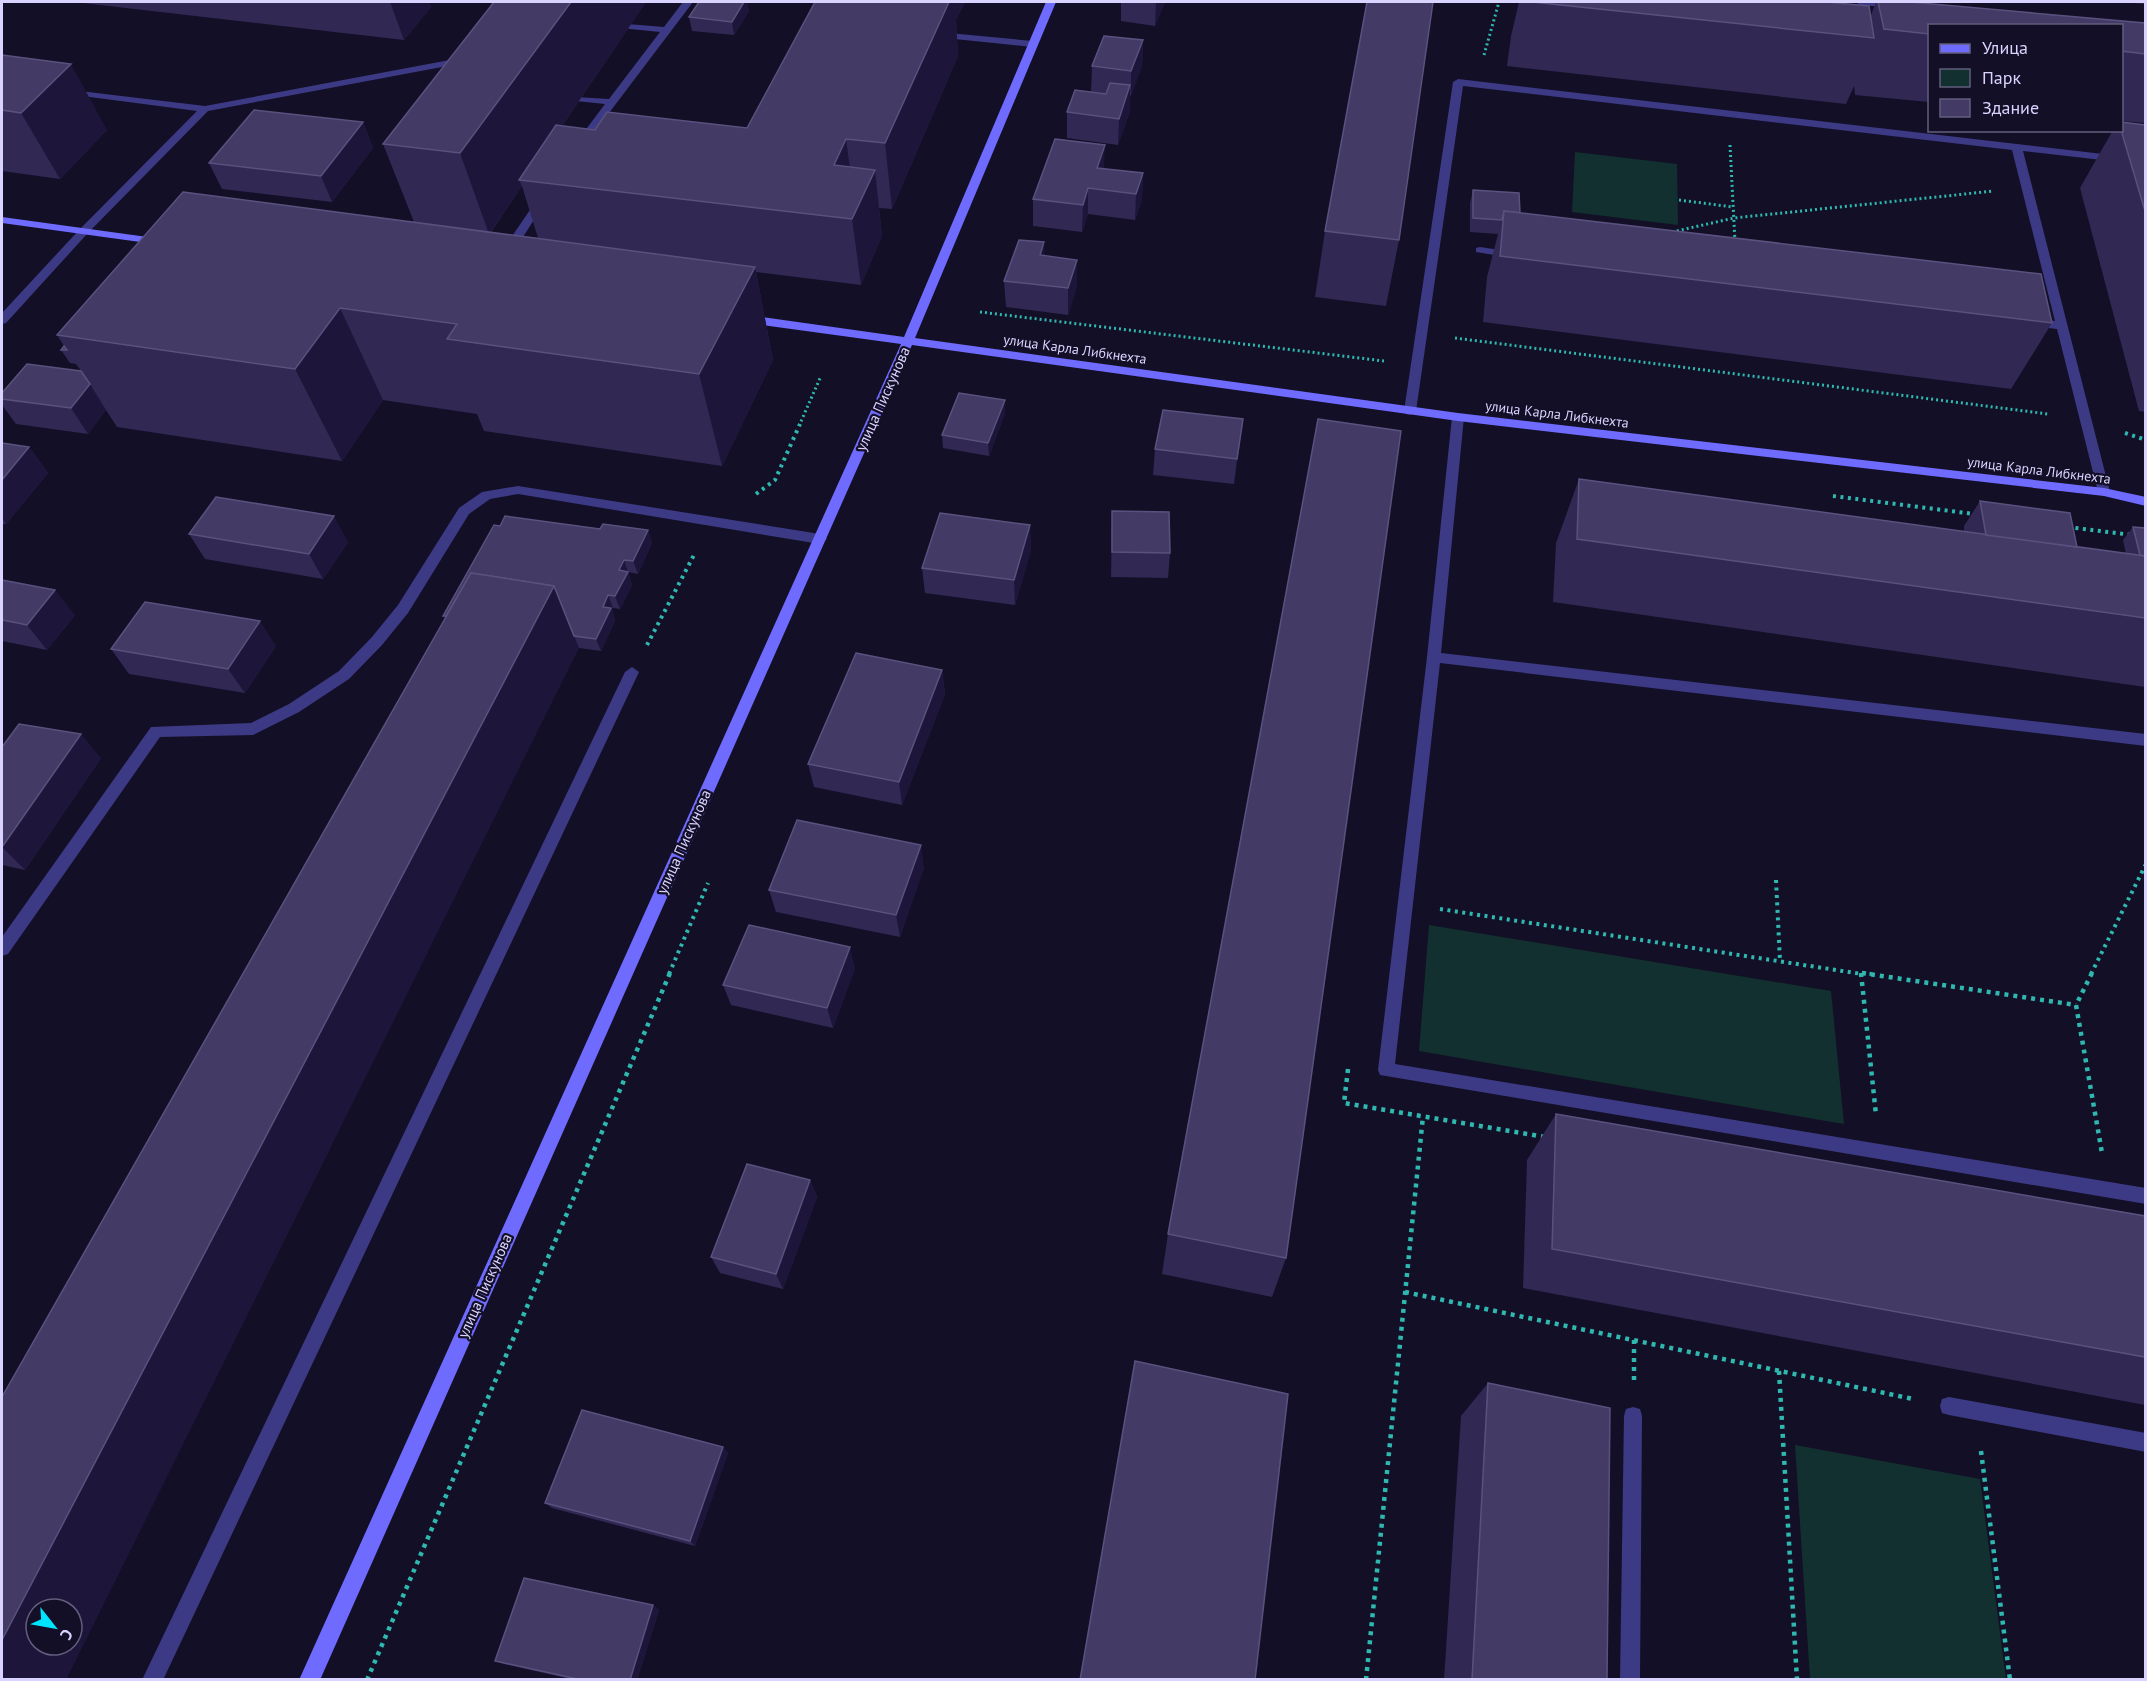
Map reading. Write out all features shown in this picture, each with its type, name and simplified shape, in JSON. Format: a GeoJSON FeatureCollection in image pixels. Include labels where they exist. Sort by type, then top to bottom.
{"type":"FeatureCollection","features":[{"type":"Feature","properties":{"kind":"main road","name":"улица Пискунова"},"geometry":{"type":"LineString","coordinates":[[309,1680],[909,340],[1051,2]]}},
{"type":"Feature","properties":{"kind":"main road"},"geometry":{"type":"LineString","coordinates":[[2,220],[178,244]]}},
{"type":"Feature","properties":{"kind":"main road","name":"улица Карла Либкнехта"},"geometry":{"type":"LineString","coordinates":[[735,318],[909,340],[1410,411],[2104,492],[2145,502]]}},
{"type":"Feature","properties":{"kind":"lane"},"geometry":{"type":"LineString","coordinates":[[571,156],[688,2]]}},
{"type":"Feature","properties":{"kind":"lane"},"geometry":{"type":"LineString","coordinates":[[1860,2],[1907,6]]}},
{"type":"Feature","properties":{"kind":"lane"},"geometry":{"type":"LineString","coordinates":[[630,26],[667,30]]}},
{"type":"Feature","properties":{"kind":"lane"},"geometry":{"type":"LineString","coordinates":[[922,33],[1033,44]]}},
{"type":"Feature","properties":{"kind":"lane"},"geometry":{"type":"LineString","coordinates":[[58,89],[205,109],[458,61],[471,44]]}},
{"type":"Feature","properties":{"kind":"lane"},"geometry":{"type":"LineString","coordinates":[[1410,411],[1458,82],[2145,162]]}},
{"type":"Feature","properties":{"kind":"lane"},"geometry":{"type":"LineString","coordinates":[[580,99],[612,102]]}},
{"type":"Feature","properties":{"kind":"lane"},"geometry":{"type":"LineString","coordinates":[[2,320],[83,232],[205,109]]}},
{"type":"Feature","properties":{"kind":"lane"},"geometry":{"type":"LineString","coordinates":[[2018,147],[2104,492]]}},
{"type":"Feature","properties":{"kind":"lane"},"geometry":{"type":"LineString","coordinates":[[499,265],[545,196]]}},
{"type":"Feature","properties":{"kind":"lane"},"geometry":{"type":"LineString","coordinates":[[1480,250],[1526,256]]}},
{"type":"Feature","properties":{"kind":"lane"},"geometry":{"type":"LineString","coordinates":[[2016,320],[2062,326]]}},
{"type":"Feature","properties":{"kind":"lane"},"geometry":{"type":"LineString","coordinates":[[1458,417],[1434,657],[1386,1070],[2145,1196]]}},
{"type":"Feature","properties":{"kind":"lane"},"geometry":{"type":"LineString","coordinates":[[2,949],[156,731],[253,729],[294,708],[344,675],[377,641],[403,609],[464,510],[487,495],[518,490],[820,539]]}},
{"type":"Feature","properties":{"kind":"lane"},"geometry":{"type":"LineString","coordinates":[[1434,657],[2145,740]]}},
{"type":"Feature","properties":{"kind":"lane"},"geometry":{"type":"LineString","coordinates":[[152,1680],[632,672]]}},
{"type":"Feature","properties":{"kind":"lane"},"geometry":{"type":"LineString","coordinates":[[1949,1406],[2145,1443]]}},
{"type":"Feature","properties":{"kind":"lane"},"geometry":{"type":"LineString","coordinates":[[1630,1680],[1634,1416]]}},
{"type":"Feature","properties":{"kind":"path"},"geometry":{"type":"LineString","coordinates":[[1476,84],[1499,2]]}},
{"type":"Feature","properties":{"kind":"path"},"geometry":{"type":"LineString","coordinates":[[1729,114],[1736,251]]}},
{"type":"Feature","properties":{"kind":"path"},"geometry":{"type":"LineString","coordinates":[[1664,234],[1734,218],[2028,188]]}},
{"type":"Feature","properties":{"kind":"path"},"geometry":{"type":"LineString","coordinates":[[1679,200],[1733,207]]}},
{"type":"Feature","properties":{"kind":"path"},"geometry":{"type":"LineString","coordinates":[[980,312],[1416,365]]}},
{"type":"Feature","properties":{"kind":"path"},"geometry":{"type":"LineString","coordinates":[[1421,334],[2085,419]]}},
{"type":"Feature","properties":{"kind":"path"},"geometry":{"type":"LineString","coordinates":[[2108,1189],[2076,1005],[2145,864]]}},
{"type":"Feature","properties":{"kind":"path"},"geometry":{"type":"LineString","coordinates":[[367,1680],[711,875]]}},
{"type":"Feature","properties":{"kind":"path"},"geometry":{"type":"LineString","coordinates":[[1776,880],[1780,961]]}},
{"type":"Feature","properties":{"kind":"path"},"geometry":{"type":"LineString","coordinates":[[1405,904],[2076,1005]]}},
{"type":"Feature","properties":{"kind":"path"},"geometry":{"type":"LineString","coordinates":[[1862,973],[1879,1152]]}},
{"type":"Feature","properties":{"kind":"path"},"geometry":{"type":"LineString","coordinates":[[1349,1058],[1344,1103],[1552,1138]]}},
{"type":"Feature","properties":{"kind":"path"},"geometry":{"type":"LineString","coordinates":[[1366,1680],[1423,1116]]}},
{"type":"Feature","properties":{"kind":"path"},"geometry":{"type":"LineString","coordinates":[[1405,1292],[1949,1406]]}},
{"type":"Feature","properties":{"kind":"path"},"geometry":{"type":"LineString","coordinates":[[1779,1371],[1797,1680]]}},
{"type":"Feature","properties":{"kind":"path"},"geometry":{"type":"LineString","coordinates":[[1976,1411],[2010,1680]]}},
{"type":"Feature","properties":{"kind":"green space"},"geometry":{"type":"Polygon","coordinates":[[[1575,152],[1677,164],[1678,225],[1572,212],[1575,152]]]}},
{"type":"Feature","properties":{"kind":"green space"},"geometry":{"type":"Polygon","coordinates":[[[1429,925],[1831,991],[1844,1124],[1419,1051],[1429,925]]]}},
{"type":"Feature","properties":{"kind":"green space"},"geometry":{"type":"Polygon","coordinates":[[[1795,1445],[1980,1479],[2006,1679],[1810,1679],[1795,1445]]]}},
{"type":"Feature","properties":{"kind":"building"},"geometry":{"type":"Polygon","coordinates":[[[494,2],[571,2],[460,153],[383,144],[494,2]]]}},
{"type":"Feature","properties":{"kind":"building"},"geometry":{"type":"Polygon","coordinates":[[[699,2],[744,2],[732,22],[689,17],[699,2]]]}},
{"type":"Feature","properties":{"kind":"building"},"geometry":{"type":"Polygon","coordinates":[[[815,2],[949,2],[885,143],[846,139],[834,165],[875,170],[852,219],[519,180],[556,125],[595,130],[607,112],[747,128],[815,2]]]}},
{"type":"Feature","properties":{"kind":"building"},"geometry":{"type":"Polygon","coordinates":[[[1367,2],[1433,2],[1399,240],[1325,231],[1367,2]]]}},
{"type":"Feature","properties":{"kind":"building"},"geometry":{"type":"Polygon","coordinates":[[[1532,2],[1827,2],[1869,6],[1874,38],[1532,2]]]}},
{"type":"Feature","properties":{"kind":"building"},"geometry":{"type":"Polygon","coordinates":[[[1878,2],[1910,2],[2145,23],[2145,54],[2123,51],[2123,24],[1928,24],[1928,34],[1884,29],[1878,2]]]}},
{"type":"Feature","properties":{"kind":"building"},"geometry":{"type":"Polygon","coordinates":[[[1104,36],[1143,40],[1131,71],[1092,66],[1104,36]]]}},
{"type":"Feature","properties":{"kind":"building"},"geometry":{"type":"Polygon","coordinates":[[[2,55],[71,64],[21,113],[2,110],[2,55]]]}},
{"type":"Feature","properties":{"kind":"building"},"geometry":{"type":"Polygon","coordinates":[[[1110,83],[1130,85],[1119,119],[1067,112],[1075,90],[1106,94],[1110,83]]]}},
{"type":"Feature","properties":{"kind":"building"},"geometry":{"type":"Polygon","coordinates":[[[254,110],[363,122],[321,176],[209,163],[254,110]]]}},
{"type":"Feature","properties":{"kind":"building"},"geometry":{"type":"Polygon","coordinates":[[[2123,122],[2145,125],[2145,211],[2122,132],[2123,122]]]}},
{"type":"Feature","properties":{"kind":"building"},"geometry":{"type":"Polygon","coordinates":[[[1055,139],[1105,145],[1097,168],[1143,173],[1136,194],[1088,188],[1083,205],[1033,199],[1055,139]]]}},
{"type":"Feature","properties":{"kind":"building"},"geometry":{"type":"Polygon","coordinates":[[[1473,190],[1519,193],[1520,213],[1504,211],[1502,220],[1473,218],[1473,190]]]}},
{"type":"Feature","properties":{"kind":"building"},"geometry":{"type":"Polygon","coordinates":[[[183,192],[755,267],[699,374],[447,339],[457,324],[340,308],[295,369],[57,335],[183,192]]]}},
{"type":"Feature","properties":{"kind":"building"},"geometry":{"type":"Polygon","coordinates":[[[1504,211],[2041,274],[2052,323],[1500,256],[1504,211]]]}},
{"type":"Feature","properties":{"kind":"building"},"geometry":{"type":"Polygon","coordinates":[[[1019,240],[1044,242],[1040,255],[1077,260],[1068,288],[1004,281],[1019,240]]]}},
{"type":"Feature","properties":{"kind":"building"},"geometry":{"type":"Polygon","coordinates":[[[27,364],[81,371],[90,384],[71,408],[2,399],[2,393],[27,364]]]}},
{"type":"Feature","properties":{"kind":"building"},"geometry":{"type":"Polygon","coordinates":[[[959,393],[1005,400],[988,443],[942,435],[959,393]]]}},
{"type":"Feature","properties":{"kind":"building"},"geometry":{"type":"Polygon","coordinates":[[[1163,410],[1243,419],[1237,459],[1155,449],[1163,410]]]}},
{"type":"Feature","properties":{"kind":"building"},"geometry":{"type":"Polygon","coordinates":[[[1318,419],[1401,431],[1286,1258],[1168,1234],[1318,419]]]}},
{"type":"Feature","properties":{"kind":"building"},"geometry":{"type":"Polygon","coordinates":[[[2,443],[29,447],[2,480],[2,443]]]}},
{"type":"Feature","properties":{"kind":"building"},"geometry":{"type":"Polygon","coordinates":[[[1579,479],[2145,556],[2145,618],[1577,539],[1579,479]]]}},
{"type":"Feature","properties":{"kind":"building"},"geometry":{"type":"Polygon","coordinates":[[[216,497],[334,516],[309,554],[189,534],[216,497]]]}},
{"type":"Feature","properties":{"kind":"building"},"geometry":{"type":"Polygon","coordinates":[[[1980,501],[2070,513],[2077,547],[1986,535],[1980,501]]]}},
{"type":"Feature","properties":{"kind":"building"},"geometry":{"type":"Polygon","coordinates":[[[1112,511],[1169,512],[1170,553],[1112,552],[1112,511]]]}},
{"type":"Feature","properties":{"kind":"building"},"geometry":{"type":"Polygon","coordinates":[[[940,513],[1030,525],[1014,580],[922,568],[940,513]]]}},
{"type":"Feature","properties":{"kind":"building"},"geometry":{"type":"Polygon","coordinates":[[[505,516],[600,529],[603,524],[648,530],[633,561],[624,560],[619,570],[628,572],[615,596],[608,595],[603,607],[611,608],[596,639],[574,636],[554,586],[471,573],[446,616],[443,616],[494,525],[500,526],[505,516]]]}},
{"type":"Feature","properties":{"kind":"building"},"geometry":{"type":"Polygon","coordinates":[[[2133,527],[2145,528],[2145,556],[2140,555],[2133,527]]]}},
{"type":"Feature","properties":{"kind":"building"},"geometry":{"type":"Polygon","coordinates":[[[471,573],[554,586],[2,1640],[2,1397],[471,573]]]}},
{"type":"Feature","properties":{"kind":"building"},"geometry":{"type":"Polygon","coordinates":[[[2,580],[55,590],[27,625],[2,620],[2,580]]]}},
{"type":"Feature","properties":{"kind":"building"},"geometry":{"type":"Polygon","coordinates":[[[145,602],[260,621],[228,669],[111,649],[145,602]]]}},
{"type":"Feature","properties":{"kind":"building"},"geometry":{"type":"Polygon","coordinates":[[[856,653],[942,670],[899,782],[808,764],[856,653]]]}},
{"type":"Feature","properties":{"kind":"building"},"geometry":{"type":"Polygon","coordinates":[[[19,724],[81,734],[2,847],[2,747],[19,724]]]}},
{"type":"Feature","properties":{"kind":"building"},"geometry":{"type":"Polygon","coordinates":[[[797,820],[921,845],[896,915],[769,890],[797,820]]]}},
{"type":"Feature","properties":{"kind":"building"},"geometry":{"type":"Polygon","coordinates":[[[749,925],[850,947],[827,1008],[723,985],[749,925]]]}},
{"type":"Feature","properties":{"kind":"building"},"geometry":{"type":"Polygon","coordinates":[[[1556,1114],[2145,1216],[2145,1357],[1552,1249],[1556,1114]]]}},
{"type":"Feature","properties":{"kind":"building"},"geometry":{"type":"Polygon","coordinates":[[[747,1164],[810,1180],[776,1274],[711,1257],[747,1164]]]}},
{"type":"Feature","properties":{"kind":"building"},"geometry":{"type":"Polygon","coordinates":[[[1135,1361],[1288,1394],[1255,1680],[1080,1680],[1135,1361]]]}},
{"type":"Feature","properties":{"kind":"building"},"geometry":{"type":"Polygon","coordinates":[[[1488,1383],[1610,1408],[1607,1680],[1472,1680],[1488,1383]]]}},
{"type":"Feature","properties":{"kind":"building"},"geometry":{"type":"Polygon","coordinates":[[[582,1410],[723,1447],[690,1541],[545,1503],[582,1410]]]}},
{"type":"Feature","properties":{"kind":"building"},"geometry":{"type":"Polygon","coordinates":[[[524,1578],[653,1605],[630,1680],[582,1680],[495,1661],[524,1578]]]}}]}
